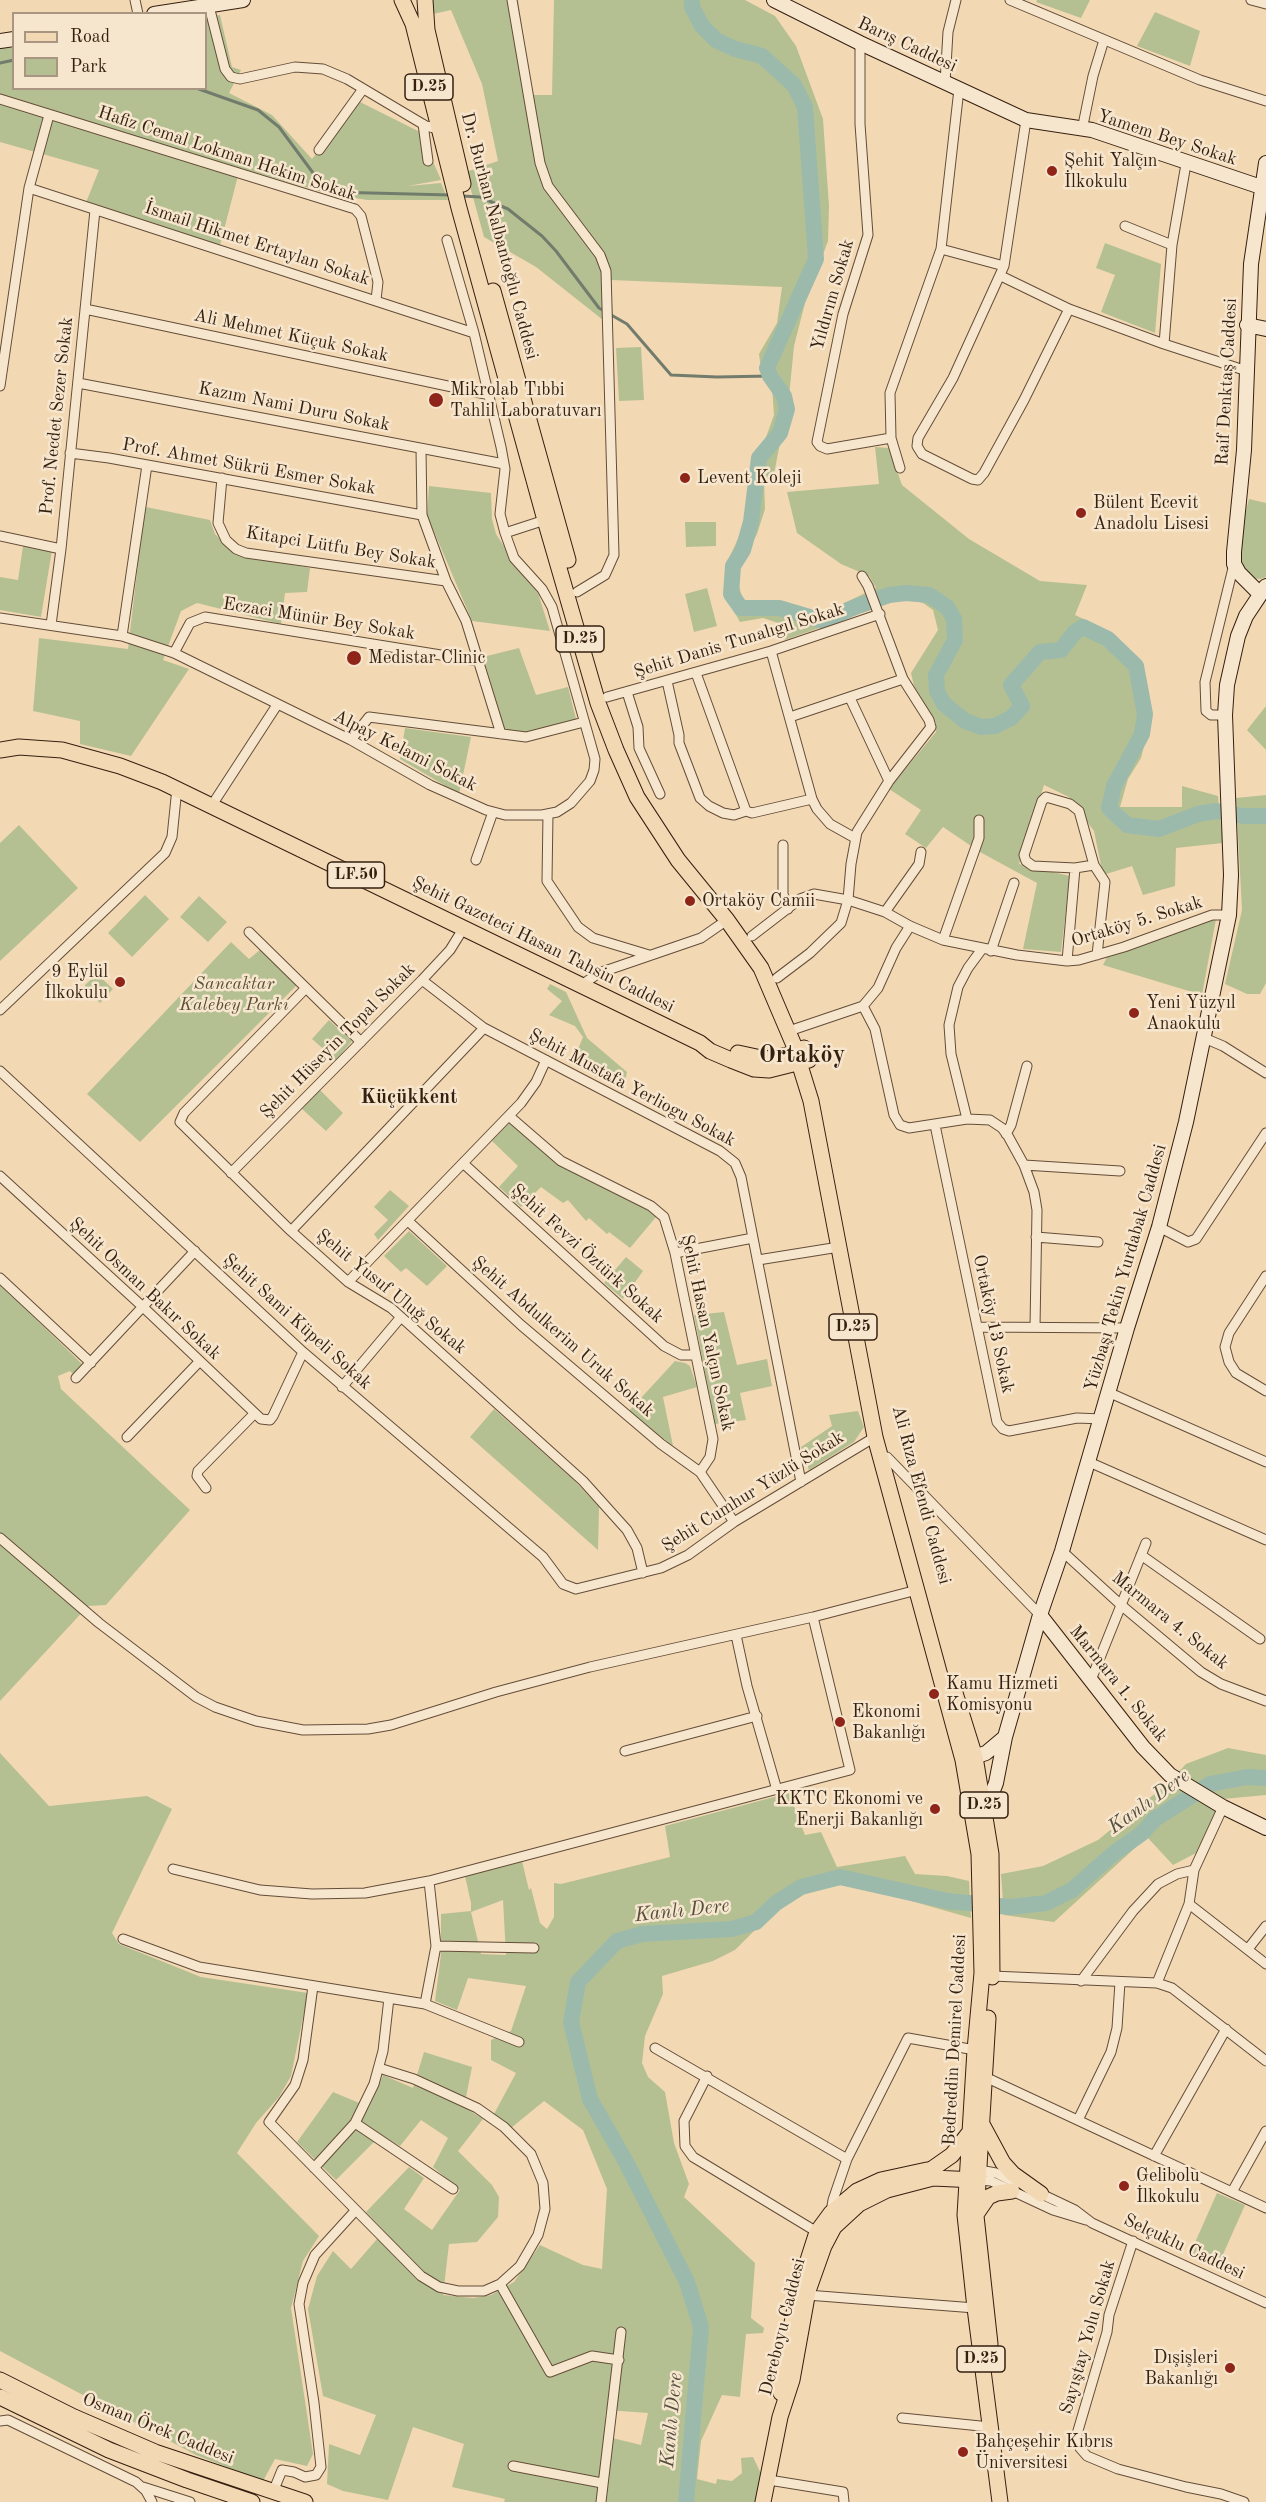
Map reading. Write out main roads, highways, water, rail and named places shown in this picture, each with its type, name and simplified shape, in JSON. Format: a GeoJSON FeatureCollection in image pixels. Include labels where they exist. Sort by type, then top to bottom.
{"type":"FeatureCollection","features":[{"type":"Feature","properties":{"kind":"main road","name":"Dr. Burhan Nalbantoğlu Caddesi"},"geometry":{"type":"LineString","coordinates":[[402,0],[414,30],[439,129],[456,177]]}},
{"type":"Feature","properties":{"kind":"main road","name":"Dr. Burhan Nalbantoğlu Caddesi"},"geometry":{"type":"LineString","coordinates":[[425,0],[427,30],[456,177],[545,520],[598,703],[637,797],[678,860],[727,920],[761,968],[794,1030]]}},
{"type":"Feature","properties":{"kind":"main road","name":"Dr. Burhan Nalbantoğlu Caddesi"},"geometry":{"type":"LineString","coordinates":[[464,207],[607,697],[625,747],[646,791],[684,853],[752,936],[777,978],[794,1030]]}},
{"type":"Feature","properties":{"kind":"main road","name":"Şehit Gazeteci Hasan Tahsin Caddesi"},"geometry":{"type":"LineString","coordinates":[[0,750],[19,747],[62,750],[120,766],[177,789],[700,1044],[710,1051],[754,1069],[777,1070],[803,1055]]}},
{"type":"Feature","properties":{"kind":"main road","name":"Ali Rıza Efendi Caddesi"},"geometry":{"type":"LineString","coordinates":[[794,1030],[803,1055],[854,1272],[887,1457],[946,1666],[969,1759]]}},
{"type":"Feature","properties":{"kind":"main road","name":"Şehit Gazeteci Hasan Tahsin Caddesi"},"geometry":{"type":"LineString","coordinates":[[700,1044],[766,1059],[803,1055]]}},
{"type":"Feature","properties":{"kind":"main road","name":"Ali Rıza Efendi Caddesi"},"geometry":{"type":"LineString","coordinates":[[803,1055],[875,1437],[917,1590],[969,1759]]}},
{"type":"Feature","properties":{"kind":"main road"},"geometry":{"type":"LineString","coordinates":[[777,1070],[799,1081],[809,1094]]}},
{"type":"Feature","properties":{"kind":"main road","name":"Bedreddin Demirel Caddesi"},"geometry":{"type":"LineString","coordinates":[[969,1759],[985,1811],[987,1926],[992,1976],[983,2076],[982,2123],[973,2175]]}},
{"type":"Feature","properties":{"kind":"main road","name":"Bedreddin Demirel Caddesi"},"geometry":{"type":"LineString","coordinates":[[969,1759],[985,1854]]}},
{"type":"Feature","properties":{"kind":"main road","name":"Bedreddin Demirel Caddesi"},"geometry":{"type":"LineString","coordinates":[[973,2175],[969,2133],[987,1926]]}},
{"type":"Feature","properties":{"kind":"main road"},"geometry":{"type":"LineString","coordinates":[[982,2123],[993,2149],[1003,2163],[1041,2194]]}},
{"type":"Feature","properties":{"kind":"main road"},"geometry":{"type":"LineString","coordinates":[[969,2133],[933,2174],[953,2188],[970,2216],[988,2197],[1012,2191]]}},
{"type":"Feature","properties":{"kind":"main road","name":"Dereboyu Caddesi"},"geometry":{"type":"LineString","coordinates":[[763,2502],[780,2417],[782,2373],[790,2329],[806,2260],[817,2232],[831,2213],[857,2191],[874,2182],[899,2174],[973,2175]]}},
{"type":"Feature","properties":{"kind":"main road","name":"Dereboyu Caddesi"},"geometry":{"type":"LineString","coordinates":[[780,2417],[792,2380],[807,2295],[824,2246],[834,2227],[859,2204],[887,2190],[933,2174]]}},
{"type":"Feature","properties":{"kind":"main road","name":"D.25"},"geometry":{"type":"LineString","coordinates":[[973,2175],[970,2216],[975,2308],[1000,2502]]}},
{"type":"Feature","properties":{"kind":"main road","name":"D.25"},"geometry":{"type":"LineString","coordinates":[[970,2216],[1008,2502]]}},
{"type":"Feature","properties":{"kind":"main road","name":"Osman Örek Caddesi"},"geometry":{"type":"LineString","coordinates":[[0,2380],[117,2436],[195,2467],[306,2502]]}},
{"type":"Feature","properties":{"kind":"main road","name":"Osman Örek Caddesi"},"geometry":{"type":"LineString","coordinates":[[0,2397],[109,2450],[252,2502]]}},
{"type":"Feature","properties":{"kind":"waterway"},"geometry":{"type":"LineString","coordinates":[[692,0],[692,7],[702,26],[716,40],[735,49],[762,56],[794,85],[805,107],[816,259],[767,368],[784,396],[787,409],[780,433],[759,458],[751,522],[743,550],[733,566],[731,594],[741,608],[779,608],[823,621],[889,595],[906,593],[929,595],[947,607],[954,619],[955,640],[936,675],[937,691],[944,704],[965,721],[981,727],[995,726],[1011,718],[1022,706],[1011,685],[1040,652],[1061,650],[1075,632],[1083,627],[1108,639],[1136,666],[1145,714],[1142,734],[1114,786],[1109,808],[1127,825],[1159,829],[1198,814],[1216,811],[1243,816],[1266,816]]}},
{"type":"Feature","properties":{"kind":"waterway"},"geometry":{"type":"LineString","coordinates":[[0,63],[12,60]]}},
{"type":"Feature","properties":{"kind":"waterway"},"geometry":{"type":"LineString","coordinates":[[202,90],[258,110],[279,127],[322,185],[332,192],[450,195]]}},
{"type":"Feature","properties":{"kind":"waterway"},"geometry":{"type":"LineString","coordinates":[[462,196],[480,197],[508,209],[542,236],[599,308],[627,324],[671,375],[770,376]]}},
{"type":"Feature","properties":{"kind":"waterway","name":"Kanlı Dere"},"geometry":{"type":"LineString","coordinates":[[686,2502],[701,2327],[687,2282],[626,2162],[590,2099],[571,2022],[578,1982],[617,1941],[642,1934],[732,1929],[756,1922],[776,1903],[801,1887],[840,1877],[947,1901],[1010,1907],[1046,1903],[1072,1890],[1114,1853],[1141,1834],[1155,1819],[1210,1784],[1247,1777],[1266,1778]]}},
{"type":"Feature","properties":{"kind":"place","name":"Şehit Yalçın İlkokulu"},"geometry":{"type":"Point","coordinates":[1052,171]}},
{"type":"Feature","properties":{"kind":"place","name":"Mikrolab Tıbbi Tahlil Laboratuvarı"},"geometry":{"type":"Point","coordinates":[436,400]}},
{"type":"Feature","properties":{"kind":"place","name":"Levent Koleji"},"geometry":{"type":"Point","coordinates":[685,478]}},
{"type":"Feature","properties":{"kind":"place","name":"Bülent Ecevit Anadolu Lisesi"},"geometry":{"type":"Point","coordinates":[1081,513]}},
{"type":"Feature","properties":{"kind":"place","name":"Medistar Clinic"},"geometry":{"type":"Point","coordinates":[354,658]}},
{"type":"Feature","properties":{"kind":"place","name":"Ortaköy Camii"},"geometry":{"type":"Point","coordinates":[690,901]}},
{"type":"Feature","properties":{"kind":"place","name":"9 Eylül İlkokulu"},"geometry":{"type":"Point","coordinates":[120,982]}},
{"type":"Feature","properties":{"kind":"place","name":"Yeni Yüzyıl Anaokulu"},"geometry":{"type":"Point","coordinates":[1134,1013]}},
{"type":"Feature","properties":{"kind":"place","name":"Kamu Hizmeti Komisyonu"},"geometry":{"type":"Point","coordinates":[934,1694]}},
{"type":"Feature","properties":{"kind":"place","name":"Ekonomi Bakanlığı"},"geometry":{"type":"Point","coordinates":[840,1722]}},
{"type":"Feature","properties":{"kind":"place","name":"KKTC Ekonomi ve Enerji Bakanlığı"},"geometry":{"type":"Point","coordinates":[935,1809]}},
{"type":"Feature","properties":{"kind":"place","name":"Gelibolu İlkokulu"},"geometry":{"type":"Point","coordinates":[1124,2186]}},
{"type":"Feature","properties":{"kind":"place","name":"Dışişleri Bakanlığı"},"geometry":{"type":"Point","coordinates":[1230,2368]}},
{"type":"Feature","properties":{"kind":"place","name":"Bahçeşehir Kıbrıs Üniversitesi"},"geometry":{"type":"Point","coordinates":[963,2452]}},
{"type":"Feature","properties":{"kind":"district","name":"Ortaköy"},"geometry":{"type":"Point","coordinates":[802,1056]}},
{"type":"Feature","properties":{"kind":"district","name":"Küçükkent"},"geometry":{"type":"Point","coordinates":[409,1098]}},
{"type":"Feature","properties":{"kind":"park label","name":"Sancaktar Kalebey Parkı"},"geometry":{"type":"Point","coordinates":[234,994]}}]}
